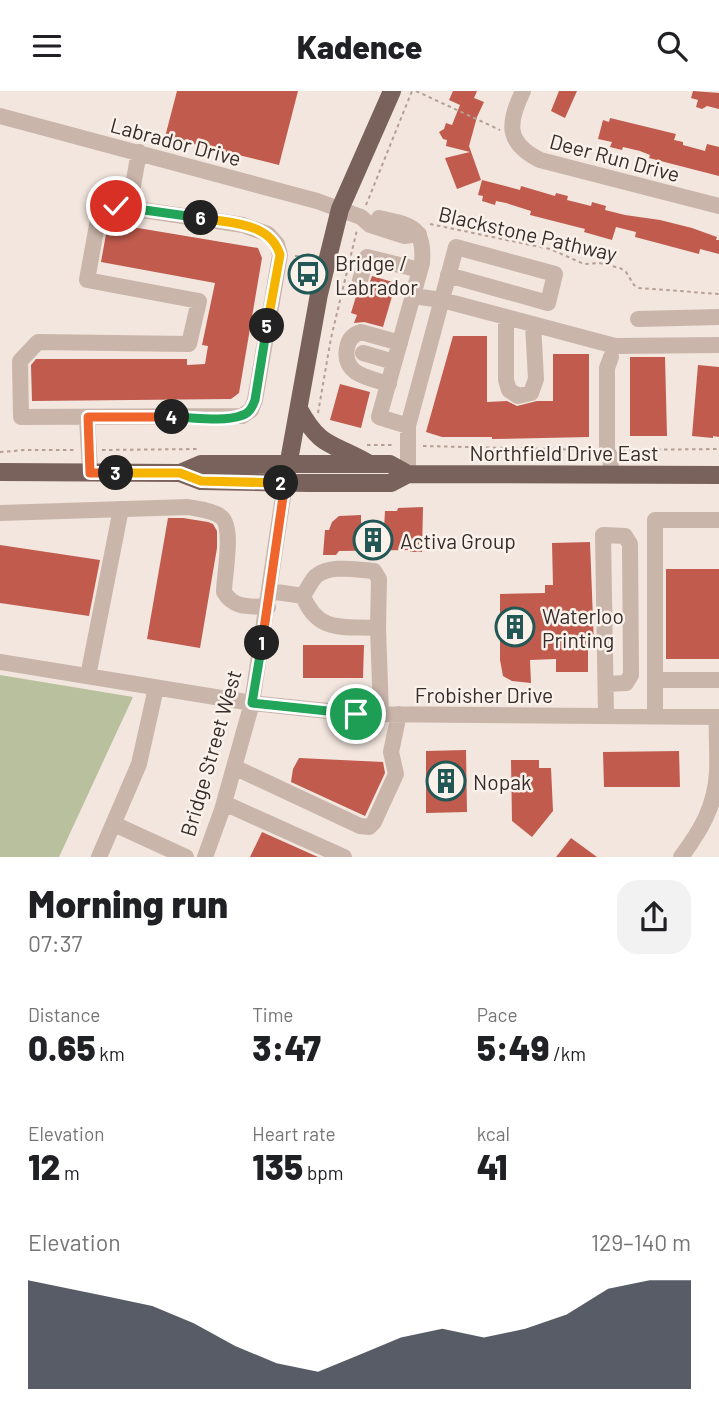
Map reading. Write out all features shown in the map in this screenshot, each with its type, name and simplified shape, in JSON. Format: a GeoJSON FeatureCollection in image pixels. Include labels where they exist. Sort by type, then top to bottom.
{"type":"FeatureCollection","features":[{"type":"Feature","properties":{"kind":"main road","name":"Bridge Street West"},"geometry":{"type":"LineString","coordinates":[[285,483],[318,294],[340,209],[392,91]]}},
{"type":"Feature","properties":{"kind":"main road"},"geometry":{"type":"LineString","coordinates":[[299,409],[315,435],[369,464]]}},
{"type":"Feature","properties":{"kind":"main road","name":"Northfield Drive East"},"geometry":{"type":"LineString","coordinates":[[0,473],[180,473],[201,481],[391,483],[408,474],[611,458],[719,475]]}},
{"type":"Feature","properties":{"kind":"main road","name":"Northfield Drive East"},"geometry":{"type":"LineString","coordinates":[[180,473],[201,464],[390,464],[408,474]]}},
{"type":"Feature","properties":{"kind":"street"},"geometry":{"type":"LineString","coordinates":[[513,137],[513,119],[523,91]]}},
{"type":"Feature","properties":{"kind":"street","name":"Labrador Drive"},"geometry":{"type":"LineString","coordinates":[[0,116],[139,152],[361,217],[373,216],[420,228]]}},
{"type":"Feature","properties":{"kind":"street","name":"Deer Run Drive"},"geometry":{"type":"LineString","coordinates":[[513,137],[523,151],[540,160],[719,206]]}},
{"type":"Feature","properties":{"kind":"street"},"geometry":{"type":"LineString","coordinates":[[129,208],[139,152]]}},
{"type":"Feature","properties":{"kind":"street"},"geometry":{"type":"LineString","coordinates":[[116,206],[243,225],[268,234],[277,244],[280,255],[255,400],[250,410],[242,416],[231,418],[88,417],[21,417],[20,361],[26,353],[38,342],[189,344],[199,301],[87,280],[99,214],[106,208],[116,206]]}},
{"type":"Feature","properties":{"kind":"street"},"geometry":{"type":"LineString","coordinates":[[408,426],[379,417],[420,270],[424,243],[420,228]]}},
{"type":"Feature","properties":{"kind":"street"},"geometry":{"type":"LineString","coordinates":[[408,474],[408,426],[448,275],[456,247],[555,274],[548,303],[448,275]]}},
{"type":"Feature","properties":{"kind":"street"},"geometry":{"type":"LineString","coordinates":[[360,280],[367,257],[420,270]]}},
{"type":"Feature","properties":{"kind":"street"},"geometry":{"type":"LineString","coordinates":[[413,296],[442,300],[533,324],[611,351],[719,345]]}},
{"type":"Feature","properties":{"kind":"street"},"geometry":{"type":"LineString","coordinates":[[506,317],[506,380],[509,390],[518,395],[531,393],[536,379],[533,324]]}},
{"type":"Feature","properties":{"kind":"street"},"geometry":{"type":"LineString","coordinates":[[638,319],[719,317]]}},
{"type":"Feature","properties":{"kind":"street"},"geometry":{"type":"LineString","coordinates":[[389,384],[351,370],[347,361],[348,344],[351,337],[361,332],[400,343]]}},
{"type":"Feature","properties":{"kind":"street"},"geometry":{"type":"LineString","coordinates":[[611,351],[607,368],[611,458]]}},
{"type":"Feature","properties":{"kind":"street"},"geometry":{"type":"LineString","coordinates":[[363,353],[394,362]]}},
{"type":"Feature","properties":{"kind":"street"},"geometry":{"type":"LineString","coordinates":[[88,417],[90,473]]}},
{"type":"Feature","properties":{"kind":"street","name":"Bridge Street West"},"geometry":{"type":"LineString","coordinates":[[208,856],[252,703],[285,483]]}},
{"type":"Feature","properties":{"kind":"street"},"geometry":{"type":"LineString","coordinates":[[0,513],[188,507],[223,517],[228,526],[224,592],[229,600],[237,605],[303,596]]}},
{"type":"Feature","properties":{"kind":"street"},"geometry":{"type":"LineString","coordinates":[[88,676],[121,509]]}},
{"type":"Feature","properties":{"kind":"street"},"geometry":{"type":"LineString","coordinates":[[655,716],[655,520],[719,520]]}},
{"type":"Feature","properties":{"kind":"street"},"geometry":{"type":"LineString","coordinates":[[606,684],[626,683],[631,675],[630,544],[625,536],[603,535],[606,716]]}},
{"type":"Feature","properties":{"kind":"street"},"geometry":{"type":"LineString","coordinates":[[303,596],[315,578],[324,571],[374,571],[379,579],[381,714]]}},
{"type":"Feature","properties":{"kind":"street"},"geometry":{"type":"LineString","coordinates":[[303,596],[309,609],[319,621],[328,626],[378,628]]}},
{"type":"Feature","properties":{"kind":"street","name":"Frobisher Drive"},"geometry":{"type":"LineString","coordinates":[[0,662],[252,703],[381,714],[718,717]]}},
{"type":"Feature","properties":{"kind":"street"},"geometry":{"type":"LineString","coordinates":[[655,680],[719,680]]}},
{"type":"Feature","properties":{"kind":"street"},"geometry":{"type":"LineString","coordinates":[[99,857],[139,764],[156,688]]}},
{"type":"Feature","properties":{"kind":"street"},"geometry":{"type":"LineString","coordinates":[[234,767],[360,826],[369,827],[374,822],[396,774],[391,752],[399,714]]}},
{"type":"Feature","properties":{"kind":"street"},"geometry":{"type":"LineString","coordinates":[[681,857],[702,829],[713,800],[717,772],[718,717]]}},
{"type":"Feature","properties":{"kind":"street"},"geometry":{"type":"LineString","coordinates":[[224,803],[344,857]]}},
{"type":"Feature","properties":{"kind":"street"},"geometry":{"type":"LineString","coordinates":[[114,824],[164,852],[186,857]]}},
{"type":"Feature","properties":{"kind":"path"},"geometry":{"type":"LineString","coordinates":[[320,420],[318,413],[331,338],[361,217],[414,91],[513,137]]}},
{"type":"Feature","properties":{"kind":"path","name":"Blackstone Pathway"},"geometry":{"type":"LineString","coordinates":[[420,228],[550,249],[584,264],[598,263],[620,268],[639,288],[719,294]]}},
{"type":"Feature","properties":{"kind":"path"},"geometry":{"type":"LineString","coordinates":[[358,445],[408,445],[611,458],[719,449]]}},
{"type":"Feature","properties":{"kind":"path"},"geometry":{"type":"LineString","coordinates":[[101,450],[197,449]]}},
{"type":"Feature","properties":{"kind":"path"},"geometry":{"type":"LineString","coordinates":[[0,452],[78,450]]}},
{"type":"Feature","properties":{"kind":"green space"},"geometry":{"type":"Polygon","coordinates":[[[0,675],[133,697],[59,857],[0,857],[0,675]]]}},
{"type":"Feature","properties":{"kind":"building"},"geometry":{"type":"Polygon","coordinates":[[[177,91],[298,91],[279,165],[165,137],[177,91]]]}},
{"type":"Feature","properties":{"kind":"building"},"geometry":{"type":"Polygon","coordinates":[[[453,91],[477,91],[474,98],[484,102],[469,146],[481,180],[457,189],[445,158],[470,152],[446,146],[447,140],[443,139],[439,132],[444,129],[446,123],[452,125],[460,105],[449,100],[453,91]]]}},
{"type":"Feature","properties":{"kind":"building"},"geometry":{"type":"Polygon","coordinates":[[[559,91],[577,91],[565,118],[551,111],[559,91]]]}},
{"type":"Feature","properties":{"kind":"building"},"geometry":{"type":"Polygon","coordinates":[[[693,91],[719,93],[719,109],[696,107],[698,100],[691,98],[693,91]]]}},
{"type":"Feature","properties":{"kind":"building"},"geometry":{"type":"Polygon","coordinates":[[[610,118],[676,134],[674,140],[705,151],[707,144],[719,147],[719,176],[649,158],[650,155],[640,151],[610,147],[612,142],[598,139],[603,120],[609,122],[610,118]]]}},
{"type":"Feature","properties":{"kind":"building"},"geometry":{"type":"Polygon","coordinates":[[[482,180],[520,190],[521,186],[555,196],[556,193],[568,196],[567,200],[591,206],[592,202],[606,206],[605,210],[692,228],[717,237],[719,254],[700,249],[699,254],[635,237],[636,232],[616,227],[612,240],[584,232],[585,229],[530,215],[531,211],[506,203],[496,201],[495,205],[482,201],[483,196],[478,195],[482,180]]]}},
{"type":"Feature","properties":{"kind":"building"},"geometry":{"type":"Polygon","coordinates":[[[108,223],[258,248],[262,258],[239,393],[231,399],[32,401],[31,365],[36,359],[187,359],[187,365],[205,364],[208,346],[202,345],[215,283],[101,262],[108,223]]]}},
{"type":"Feature","properties":{"kind":"building"},"geometry":{"type":"Polygon","coordinates":[[[372,276],[396,283],[383,327],[364,322],[354,323],[357,315],[351,313],[358,290],[368,287],[372,276]]]}},
{"type":"Feature","properties":{"kind":"building"},"geometry":{"type":"Polygon","coordinates":[[[453,336],[487,336],[487,402],[507,401],[517,406],[537,401],[553,401],[553,354],[589,354],[589,437],[492,439],[442,437],[426,432],[453,336]]]}},
{"type":"Feature","properties":{"kind":"building"},"geometry":{"type":"Polygon","coordinates":[[[630,357],[665,357],[667,436],[630,436],[630,357]]]}},
{"type":"Feature","properties":{"kind":"building"},"geometry":{"type":"Polygon","coordinates":[[[698,365],[719,367],[719,437],[692,436],[698,365]]]}},
{"type":"Feature","properties":{"kind":"building"},"geometry":{"type":"Polygon","coordinates":[[[340,384],[370,392],[361,428],[330,420],[340,384]]]}},
{"type":"Feature","properties":{"kind":"building","name":"Activa Group"},"geometry":{"type":"Polygon","coordinates":[[[423,507],[422,552],[339,551],[336,555],[323,555],[325,530],[329,530],[332,522],[339,516],[361,515],[361,529],[384,528],[385,511],[423,507]]]}},
{"type":"Feature","properties":{"kind":"building"},"geometry":{"type":"Polygon","coordinates":[[[168,518],[208,522],[213,524],[217,531],[217,548],[200,648],[147,639],[168,518]]]}},
{"type":"Feature","properties":{"kind":"building"},"geometry":{"type":"Polygon","coordinates":[[[590,542],[594,646],[588,646],[588,672],[556,672],[556,659],[530,660],[531,683],[512,681],[503,676],[500,660],[500,594],[545,593],[545,585],[553,585],[552,543],[590,542]]]}},
{"type":"Feature","properties":{"kind":"building"},"geometry":{"type":"Polygon","coordinates":[[[0,545],[100,560],[89,616],[0,603],[0,545]]]}},
{"type":"Feature","properties":{"kind":"building"},"geometry":{"type":"Polygon","coordinates":[[[666,569],[719,569],[719,659],[666,659],[666,569]]]}},
{"type":"Feature","properties":{"kind":"building"},"geometry":{"type":"Polygon","coordinates":[[[303,645],[364,645],[363,678],[303,678],[303,645]]]}},
{"type":"Feature","properties":{"kind":"building","name":"Nopak"},"geometry":{"type":"Polygon","coordinates":[[[466,750],[467,812],[426,813],[426,751],[466,750]]]}},
{"type":"Feature","properties":{"kind":"building"},"geometry":{"type":"Polygon","coordinates":[[[679,751],[680,787],[604,787],[603,752],[679,751]]]}},
{"type":"Feature","properties":{"kind":"building"},"geometry":{"type":"Polygon","coordinates":[[[299,758],[383,762],[385,773],[365,816],[291,782],[293,769],[299,758]]]}},
{"type":"Feature","properties":{"kind":"building"},"geometry":{"type":"Polygon","coordinates":[[[511,760],[539,760],[539,768],[551,768],[553,811],[532,837],[512,821],[511,760]]]}},
{"type":"Feature","properties":{"kind":"building"},"geometry":{"type":"Polygon","coordinates":[[[262,832],[318,857],[250,857],[262,832]]]}},
{"type":"Feature","properties":{"kind":"building"},"geometry":{"type":"Polygon","coordinates":[[[571,838],[597,857],[556,857],[571,838]]]}},
{"type":"Feature","properties":{"kind":"place","name":"Bridge / Labrador"},"geometry":{"type":"Point","coordinates":[308,274]}},
{"type":"Feature","properties":{"kind":"place","name":"Activa Group"},"geometry":{"type":"Point","coordinates":[373,540]}},
{"type":"Feature","properties":{"kind":"place","name":"Waterloo Printing"},"geometry":{"type":"Point","coordinates":[515,627]}},
{"type":"Feature","properties":{"kind":"place","name":"Nopak"},"geometry":{"type":"Point","coordinates":[446,781]}},
{"type":"Feature","properties":{"kind":"route"},"geometry":{"type":"LineString","coordinates":[[116,206],[243,225],[268,234],[277,244],[280,255],[255,400],[250,410],[242,416],[231,418],[88,417],[90,473],[180,473],[201,481],[285,483],[252,703],[356,714]]}}]}
